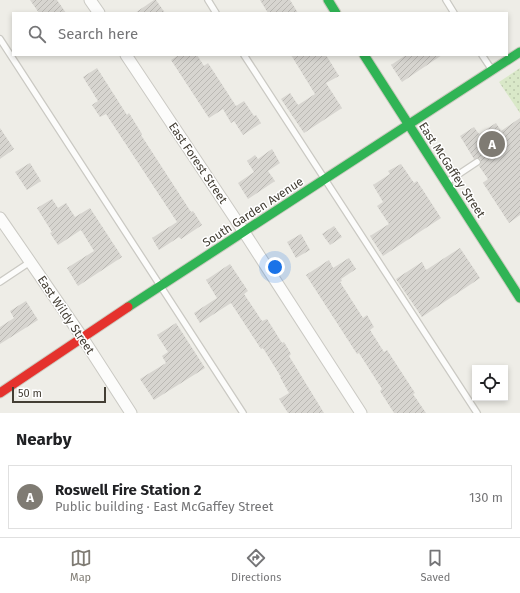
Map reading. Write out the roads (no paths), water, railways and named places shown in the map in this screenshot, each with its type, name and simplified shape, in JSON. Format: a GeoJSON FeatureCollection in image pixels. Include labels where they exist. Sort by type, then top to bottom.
{"type":"FeatureCollection","features":[{"type":"Feature","properties":{"kind":"street"},"geometry":{"type":"LineString","coordinates":[[90,0],[98,12]]}},
{"type":"Feature","properties":{"kind":"street"},"geometry":{"type":"LineString","coordinates":[[328,0],[335,12]]}},
{"type":"Feature","properties":{"kind":"street","name":"South Garden Avenue"},"geometry":{"type":"LineString","coordinates":[[0,393],[82,337],[520,52]]}},
{"type":"Feature","properties":{"kind":"street","name":"East Forest Street"},"geometry":{"type":"LineString","coordinates":[[127,56],[244,232],[360,413]]}},
{"type":"Feature","properties":{"kind":"street","name":"East McGaffey Street"},"geometry":{"type":"LineString","coordinates":[[365,56],[520,298]]}},
{"type":"Feature","properties":{"kind":"street","name":"East Wildy Street"},"geometry":{"type":"LineString","coordinates":[[0,218],[82,337],[131,413]]}},
{"type":"Feature","properties":{"kind":"lane"},"geometry":{"type":"LineString","coordinates":[[208,0],[215,12]]}},
{"type":"Feature","properties":{"kind":"lane"},"geometry":{"type":"LineString","coordinates":[[446,0],[453,12]]}},
{"type":"Feature","properties":{"kind":"lane"},"geometry":{"type":"LineString","coordinates":[[0,40],[243,413]]}},
{"type":"Feature","properties":{"kind":"lane"},"geometry":{"type":"LineString","coordinates":[[245,56],[477,413]]}},
{"type":"Feature","properties":{"kind":"lane"},"geometry":{"type":"LineString","coordinates":[[483,56],[492,70]]}},
{"type":"Feature","properties":{"kind":"lane"},"geometry":{"type":"LineString","coordinates":[[446,182],[476,162]]}},
{"type":"Feature","properties":{"kind":"lane"},"geometry":{"type":"LineString","coordinates":[[0,282],[30,262]]}},
{"type":"Feature","properties":{"kind":"place","name":"Roswell Fire Station 2"},"geometry":{"type":"Point","coordinates":[492,144]}}]}
